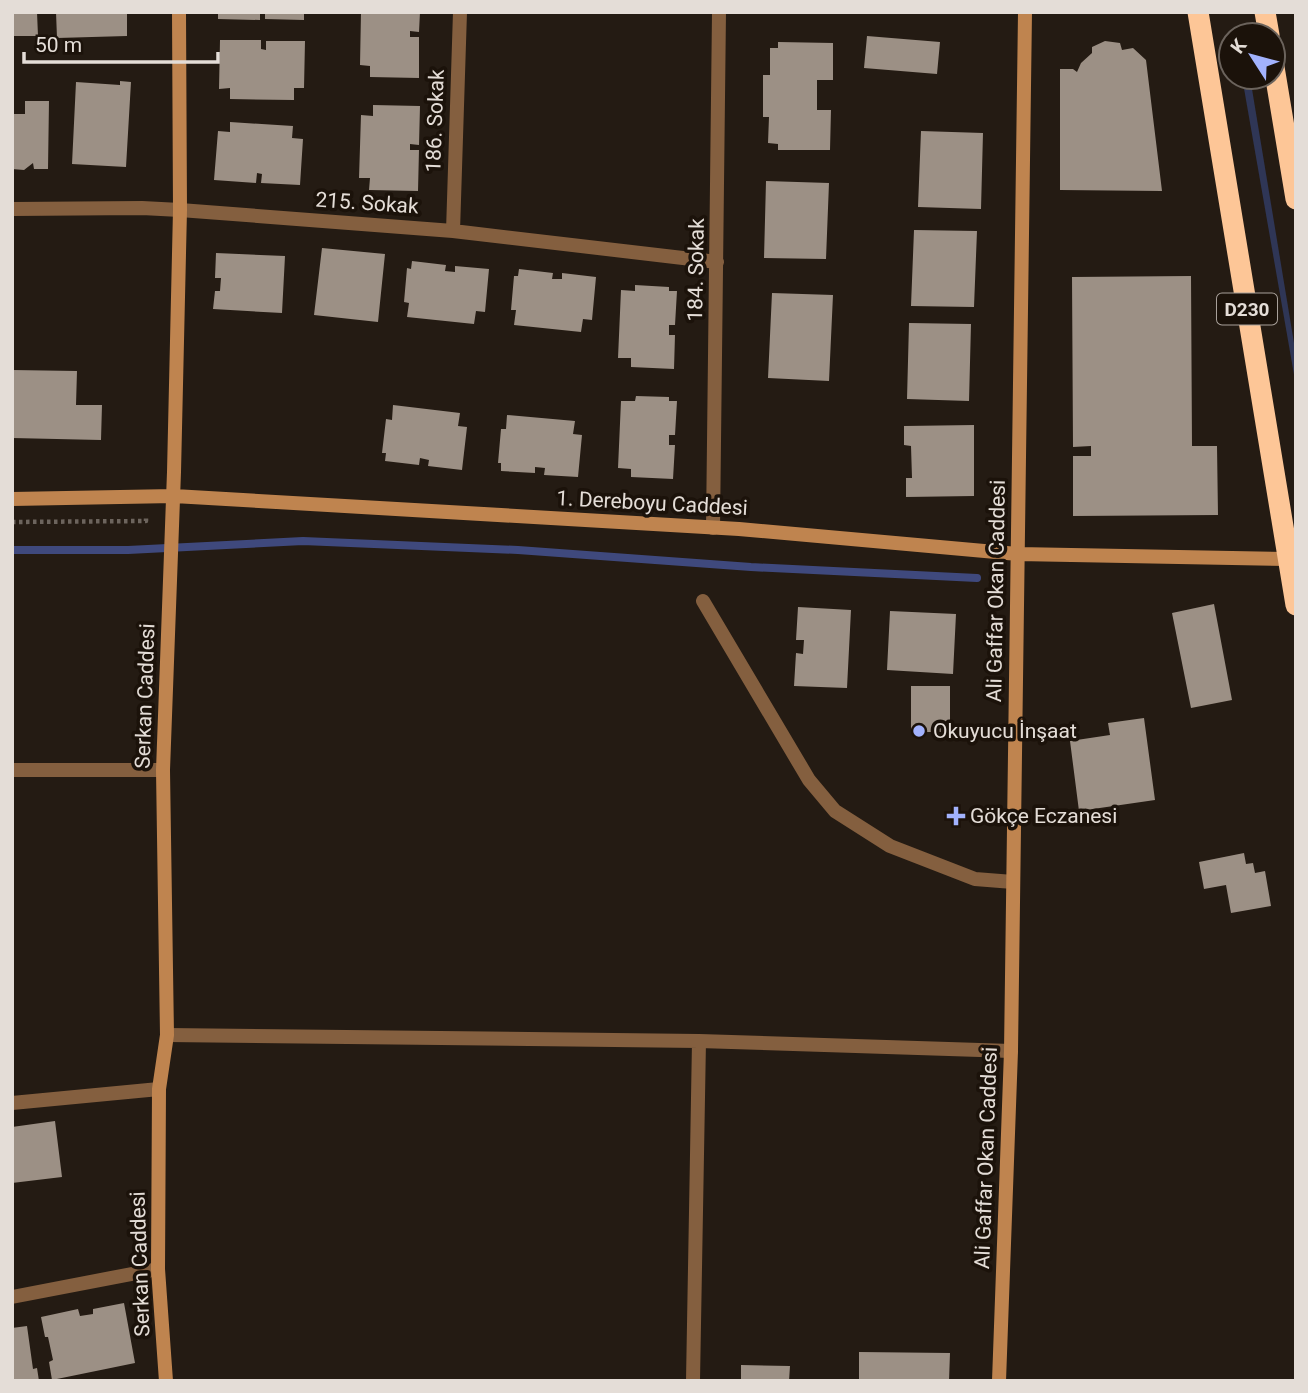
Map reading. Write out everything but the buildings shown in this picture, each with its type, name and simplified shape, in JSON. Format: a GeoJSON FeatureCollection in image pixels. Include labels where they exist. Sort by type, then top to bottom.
{"type":"FeatureCollection","features":[{"type":"Feature","properties":{"kind":"highway","name":"D230"},"geometry":{"type":"LineString","coordinates":[[1198,12],[1293,560],[1296,605]]}},
{"type":"Feature","properties":{"kind":"highway"},"geometry":{"type":"LineString","coordinates":[[1278,91],[1296,199]]}},
{"type":"Feature","properties":{"kind":"main road","name":"Serkan Caddesi"},"geometry":{"type":"LineString","coordinates":[[166,1381],[158,1269],[159,1089],[167,1035],[163,770],[174,496],[180,210],[179,12]]}},
{"type":"Feature","properties":{"kind":"main road","name":"Ali Gaffar Okan Caddesi"},"geometry":{"type":"LineString","coordinates":[[999,1381],[1011,1051],[1025,12]]}},
{"type":"Feature","properties":{"kind":"main road","name":"1. Dereboyu Caddesi"},"geometry":{"type":"LineString","coordinates":[[12,499],[174,496],[713,528],[1018,554],[1293,560]]}},
{"type":"Feature","properties":{"kind":"street","name":"186. Sokak"},"geometry":{"type":"LineString","coordinates":[[453,231],[460,12]]}},
{"type":"Feature","properties":{"kind":"street","name":"184. Sokak"},"geometry":{"type":"LineString","coordinates":[[713,528],[719,12]]}},
{"type":"Feature","properties":{"kind":"street","name":"215. Sokak"},"geometry":{"type":"LineString","coordinates":[[12,209],[180,210],[453,231],[717,262]]}},
{"type":"Feature","properties":{"kind":"street"},"geometry":{"type":"LineString","coordinates":[[703,601],[809,780],[835,811],[902,851],[975,879],[1013,883]]}},
{"type":"Feature","properties":{"kind":"street"},"geometry":{"type":"LineString","coordinates":[[12,770],[163,770]]}},
{"type":"Feature","properties":{"kind":"street"},"geometry":{"type":"LineString","coordinates":[[167,1035],[699,1041],[1011,1051]]}},
{"type":"Feature","properties":{"kind":"street"},"geometry":{"type":"LineString","coordinates":[[693,1381],[699,1041]]}},
{"type":"Feature","properties":{"kind":"street"},"geometry":{"type":"LineString","coordinates":[[12,1103],[159,1089]]}},
{"type":"Feature","properties":{"kind":"street"},"geometry":{"type":"LineString","coordinates":[[12,1297],[158,1269]]}},
{"type":"Feature","properties":{"kind":"path"},"geometry":{"type":"LineString","coordinates":[[12,522],[145,521]]}},
{"type":"Feature","properties":{"kind":"shaded area"},"geometry":{"type":"Polygon","coordinates":[[[1244,91],[1252,91],[1296,355],[1296,386],[1244,91]]]}},
{"type":"Feature","properties":{"kind":"waterway"},"geometry":{"type":"LineString","coordinates":[[12,550],[128,550],[303,541],[518,550],[751,567],[977,578]]}},
{"type":"Feature","properties":{"kind":"place","name":"Okuyucu İnşaat"},"geometry":{"type":"Point","coordinates":[919,731]}},
{"type":"Feature","properties":{"kind":"place","name":"Gökçe Eczanesi"},"geometry":{"type":"Point","coordinates":[956,816]}}]}
